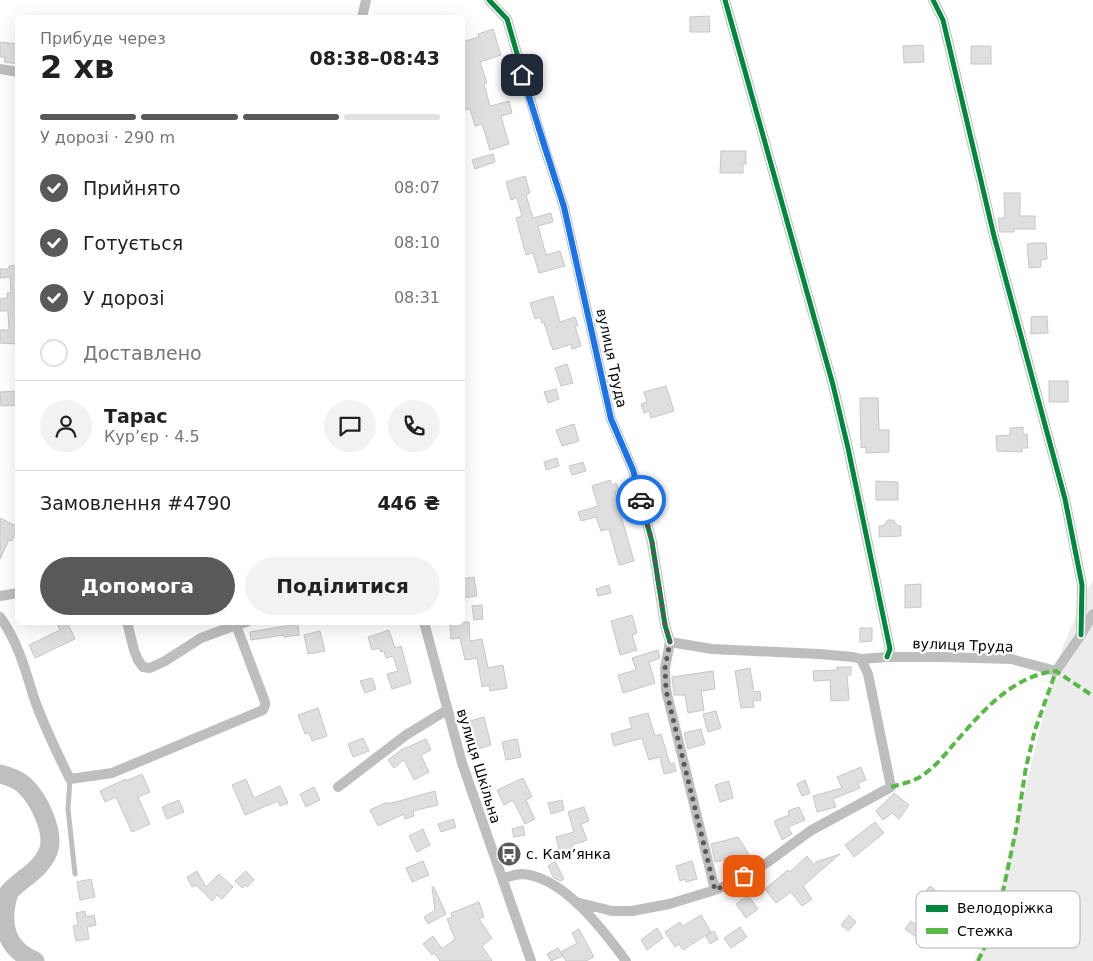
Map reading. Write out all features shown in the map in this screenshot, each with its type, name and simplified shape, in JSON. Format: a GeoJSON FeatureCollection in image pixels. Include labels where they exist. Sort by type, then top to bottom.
{"type":"FeatureCollection","features":[{"type":"Feature","properties":{"kind":"street"},"geometry":{"type":"LineString","coordinates":[[363,15],[366,0]]}},
{"type":"Feature","properties":{"kind":"street","name":"вулиця Труда"},"geometry":{"type":"LineString","coordinates":[[492,0],[506,20],[564,207],[611,419],[633,470],[652,542],[665,625],[670,642],[712,649],[820,654],[861,659],[886,657],[1012,659],[1056,671],[1081,635]]}},
{"type":"Feature","properties":{"kind":"street"},"geometry":{"type":"LineString","coordinates":[[725,0],[833,385],[890,649],[886,657]]}},
{"type":"Feature","properties":{"kind":"street"},"geometry":{"type":"LineString","coordinates":[[933,0],[943,20],[994,236],[1065,499],[1082,585],[1081,635]]}},
{"type":"Feature","properties":{"kind":"street"},"geometry":{"type":"LineString","coordinates":[[0,69],[15,72]]}},
{"type":"Feature","properties":{"kind":"street"},"geometry":{"type":"LineString","coordinates":[[0,596],[15,594]]}},
{"type":"Feature","properties":{"kind":"street"},"geometry":{"type":"LineString","coordinates":[[1081,635],[1093,614]]}},
{"type":"Feature","properties":{"kind":"street"},"geometry":{"type":"LineString","coordinates":[[0,617],[10,630],[22,656],[35,699],[54,748],[70,779],[112,773],[263,710],[265,702],[236,625],[201,638],[165,661],[150,668],[144,666],[138,660],[127,625]]}},
{"type":"Feature","properties":{"kind":"street","name":"вулиця Шкільна"},"geometry":{"type":"LineString","coordinates":[[425,625],[462,764],[531,961]]}},
{"type":"Feature","properties":{"kind":"street"},"geometry":{"type":"LineString","coordinates":[[670,642],[665,668],[666,690],[715,890]]}},
{"type":"Feature","properties":{"kind":"street"},"geometry":{"type":"LineString","coordinates":[[576,902],[612,911],[632,912],[669,904],[715,890],[732,883],[768,862],[810,831],[891,787],[868,674],[861,659]]}},
{"type":"Feature","properties":{"kind":"street"},"geometry":{"type":"LineString","coordinates":[[338,787],[406,735],[447,710]]}},
{"type":"Feature","properties":{"kind":"street"},"geometry":{"type":"LineString","coordinates":[[503,878],[520,874],[539,877],[565,893],[600,926],[626,961]]}},
{"type":"Feature","properties":{"kind":"lane"},"geometry":{"type":"LineString","coordinates":[[70,779],[68,809],[75,874]]}},
{"type":"Feature","properties":{"kind":"shaded area"},"geometry":{"type":"Polygon","coordinates":[[[1093,580],[1093,961],[974,961],[982,948],[1080,948],[1080,891],[1000,891],[1056,664],[1084,596],[1093,580]]]}},
{"type":"Feature","properties":{"kind":"building"},"geometry":{"type":"Polygon","coordinates":[[[709,16],[710,32],[690,32],[690,17],[709,16]]]}},
{"type":"Feature","properties":{"kind":"building"},"geometry":{"type":"Polygon","coordinates":[[[493,29],[501,55],[480,62],[487,83],[484,84],[490,106],[509,101],[512,113],[501,116],[509,144],[490,150],[482,124],[475,126],[470,109],[466,110],[465,107],[465,41],[479,37],[478,34],[493,29]]]}},
{"type":"Feature","properties":{"kind":"building"},"geometry":{"type":"Polygon","coordinates":[[[0,42],[15,44],[15,64],[4,62],[5,57],[0,57],[0,42]]]}},
{"type":"Feature","properties":{"kind":"building"},"geometry":{"type":"Polygon","coordinates":[[[923,45],[924,62],[904,63],[903,46],[923,45]]]}},
{"type":"Feature","properties":{"kind":"building"},"geometry":{"type":"Polygon","coordinates":[[[971,46],[991,46],[991,64],[971,64],[971,46]]]}},
{"type":"Feature","properties":{"kind":"building"},"geometry":{"type":"Polygon","coordinates":[[[721,151],[746,151],[746,164],[743,164],[743,173],[720,173],[721,151]]]}},
{"type":"Feature","properties":{"kind":"building"},"geometry":{"type":"Polygon","coordinates":[[[493,154],[495,162],[475,169],[472,160],[493,154]]]}},
{"type":"Feature","properties":{"kind":"building"},"geometry":{"type":"Polygon","coordinates":[[[525,176],[530,193],[526,195],[533,218],[551,213],[553,222],[538,226],[546,255],[560,251],[565,266],[539,273],[533,253],[526,255],[516,218],[522,216],[517,198],[511,200],[506,182],[525,176]]]}},
{"type":"Feature","properties":{"kind":"building"},"geometry":{"type":"Polygon","coordinates":[[[1004,193],[1020,193],[1020,216],[1035,216],[1035,229],[1014,229],[1014,232],[1000,232],[998,218],[1005,218],[1004,193]]]}},
{"type":"Feature","properties":{"kind":"building"},"geometry":{"type":"Polygon","coordinates":[[[1046,243],[1047,259],[1041,260],[1041,267],[1029,268],[1027,244],[1046,243]]]}},
{"type":"Feature","properties":{"kind":"building"},"geometry":{"type":"Polygon","coordinates":[[[15,265],[15,344],[0,343],[0,330],[9,330],[8,311],[0,311],[0,299],[7,298],[7,293],[11,293],[10,277],[0,278],[0,269],[9,269],[9,266],[15,265]]]}},
{"type":"Feature","properties":{"kind":"building"},"geometry":{"type":"Polygon","coordinates":[[[553,296],[560,322],[575,317],[578,326],[575,326],[581,346],[572,349],[571,344],[553,350],[544,323],[542,323],[540,317],[535,319],[530,303],[553,296]]]}},
{"type":"Feature","properties":{"kind":"building"},"geometry":{"type":"Polygon","coordinates":[[[1047,316],[1048,333],[1031,334],[1031,317],[1047,316]]]}},
{"type":"Feature","properties":{"kind":"building"},"geometry":{"type":"Polygon","coordinates":[[[567,364],[573,383],[561,386],[555,368],[567,364]]]}},
{"type":"Feature","properties":{"kind":"building"},"geometry":{"type":"Polygon","coordinates":[[[1049,381],[1068,381],[1068,402],[1049,402],[1049,381]]]}},
{"type":"Feature","properties":{"kind":"building"},"geometry":{"type":"Polygon","coordinates":[[[666,386],[674,411],[651,418],[649,411],[644,413],[641,404],[647,402],[644,392],[666,386]]]}},
{"type":"Feature","properties":{"kind":"building"},"geometry":{"type":"Polygon","coordinates":[[[556,389],[559,399],[548,403],[544,392],[556,389]]]}},
{"type":"Feature","properties":{"kind":"building"},"geometry":{"type":"Polygon","coordinates":[[[15,391],[15,405],[1,406],[0,392],[15,391]]]}},
{"type":"Feature","properties":{"kind":"building"},"geometry":{"type":"Polygon","coordinates":[[[860,398],[878,398],[879,430],[889,430],[889,452],[866,453],[866,447],[861,448],[860,398]]]}},
{"type":"Feature","properties":{"kind":"building"},"geometry":{"type":"Polygon","coordinates":[[[574,424],[579,441],[562,446],[556,430],[574,424]]]}},
{"type":"Feature","properties":{"kind":"building"},"geometry":{"type":"Polygon","coordinates":[[[1023,427],[1023,434],[1027,434],[1028,448],[1022,448],[1022,452],[997,451],[996,436],[1010,435],[1010,428],[1023,427]]]}},
{"type":"Feature","properties":{"kind":"building"},"geometry":{"type":"Polygon","coordinates":[[[557,458],[559,466],[546,470],[544,462],[557,458]]]}},
{"type":"Feature","properties":{"kind":"building"},"geometry":{"type":"Polygon","coordinates":[[[583,462],[586,471],[572,475],[569,466],[583,462]]]}},
{"type":"Feature","properties":{"kind":"building"},"geometry":{"type":"Polygon","coordinates":[[[610,480],[612,485],[616,483],[619,491],[615,492],[616,498],[634,561],[619,565],[609,529],[601,531],[596,517],[581,521],[578,512],[598,506],[592,486],[610,480]]]}},
{"type":"Feature","properties":{"kind":"building"},"geometry":{"type":"Polygon","coordinates":[[[876,481],[898,482],[898,500],[876,500],[876,481]]]}},
{"type":"Feature","properties":{"kind":"building"},"geometry":{"type":"Polygon","coordinates":[[[0,518],[15,526],[15,534],[12,541],[9,540],[0,559],[0,518]]]}},
{"type":"Feature","properties":{"kind":"building"},"geometry":{"type":"Polygon","coordinates":[[[888,520],[893,520],[898,526],[901,526],[901,536],[879,537],[879,526],[883,526],[888,520]]]}},
{"type":"Feature","properties":{"kind":"building"},"geometry":{"type":"Polygon","coordinates":[[[474,577],[477,596],[465,598],[465,578],[474,577]]]}},
{"type":"Feature","properties":{"kind":"building"},"geometry":{"type":"Polygon","coordinates":[[[921,584],[921,607],[905,608],[905,585],[921,584]]]}},
{"type":"Feature","properties":{"kind":"building"},"geometry":{"type":"Polygon","coordinates":[[[609,585],[611,593],[598,596],[596,589],[609,585]]]}},
{"type":"Feature","properties":{"kind":"building"},"geometry":{"type":"Polygon","coordinates":[[[482,605],[483,619],[474,620],[472,606],[482,605]]]}},
{"type":"Feature","properties":{"kind":"building"},"geometry":{"type":"Polygon","coordinates":[[[632,615],[637,633],[632,635],[637,650],[620,655],[611,621],[632,615]]]}},
{"type":"Feature","properties":{"kind":"building"},"geometry":{"type":"Polygon","coordinates":[[[465,622],[469,622],[470,641],[482,639],[488,668],[503,665],[507,688],[490,691],[489,685],[482,687],[477,658],[465,660],[460,638],[451,639],[450,625],[465,625],[465,622]]]}},
{"type":"Feature","properties":{"kind":"building"},"geometry":{"type":"Polygon","coordinates":[[[58,625],[68,625],[75,639],[35,658],[29,645],[60,630],[58,625]]]}},
{"type":"Feature","properties":{"kind":"building"},"geometry":{"type":"Polygon","coordinates":[[[298,625],[299,635],[284,637],[283,635],[251,640],[250,632],[298,625]]]}},
{"type":"Feature","properties":{"kind":"building"},"geometry":{"type":"Polygon","coordinates":[[[860,628],[872,628],[872,641],[860,642],[860,628]]]}},
{"type":"Feature","properties":{"kind":"building"},"geometry":{"type":"Polygon","coordinates":[[[389,630],[395,648],[401,646],[411,683],[392,689],[387,674],[398,671],[393,656],[386,658],[384,651],[381,652],[379,648],[372,650],[368,637],[389,630]]]}},
{"type":"Feature","properties":{"kind":"building"},"geometry":{"type":"Polygon","coordinates":[[[320,631],[325,651],[308,654],[304,635],[320,631]]]}},
{"type":"Feature","properties":{"kind":"building"},"geometry":{"type":"Polygon","coordinates":[[[658,650],[660,658],[649,662],[655,683],[623,693],[618,675],[636,670],[632,658],[658,650]]]}},
{"type":"Feature","properties":{"kind":"building"},"geometry":{"type":"Polygon","coordinates":[[[837,667],[851,667],[851,675],[847,675],[849,700],[831,701],[830,680],[814,681],[813,671],[837,670],[837,667]]]}},
{"type":"Feature","properties":{"kind":"building"},"geometry":{"type":"Polygon","coordinates":[[[750,668],[754,692],[760,691],[761,700],[753,701],[754,707],[741,708],[735,671],[750,668]]]}},
{"type":"Feature","properties":{"kind":"building"},"geometry":{"type":"Polygon","coordinates":[[[713,671],[715,689],[701,691],[704,710],[688,713],[685,695],[674,695],[672,677],[713,671]]]}},
{"type":"Feature","properties":{"kind":"building"},"geometry":{"type":"Polygon","coordinates":[[[372,678],[376,689],[365,693],[360,681],[372,678]]]}},
{"type":"Feature","properties":{"kind":"building"},"geometry":{"type":"Polygon","coordinates":[[[318,708],[327,736],[312,741],[309,733],[305,734],[298,715],[318,708]]]}},
{"type":"Feature","properties":{"kind":"building"},"geometry":{"type":"Polygon","coordinates":[[[716,711],[721,728],[708,732],[703,714],[716,711]]]}},
{"type":"Feature","properties":{"kind":"building"},"geometry":{"type":"Polygon","coordinates":[[[648,713],[655,736],[661,734],[670,764],[674,763],[676,771],[664,774],[660,757],[649,760],[642,738],[614,746],[611,734],[632,728],[629,718],[648,713]]]}},
{"type":"Feature","properties":{"kind":"building"},"geometry":{"type":"Polygon","coordinates":[[[484,717],[491,745],[478,749],[470,721],[484,717]]]}},
{"type":"Feature","properties":{"kind":"building"},"geometry":{"type":"Polygon","coordinates":[[[701,729],[705,744],[688,749],[684,733],[701,729]]]}},
{"type":"Feature","properties":{"kind":"building"},"geometry":{"type":"Polygon","coordinates":[[[363,738],[369,751],[353,757],[348,744],[363,738]]]}},
{"type":"Feature","properties":{"kind":"building"},"geometry":{"type":"Polygon","coordinates":[[[426,739],[431,750],[421,755],[429,772],[414,780],[404,760],[394,768],[388,760],[401,750],[426,739]]]}},
{"type":"Feature","properties":{"kind":"building"},"geometry":{"type":"Polygon","coordinates":[[[517,739],[521,757],[506,760],[502,742],[517,739]]]}},
{"type":"Feature","properties":{"kind":"building"},"geometry":{"type":"Polygon","coordinates":[[[861,767],[866,780],[858,783],[860,788],[833,799],[836,807],[817,812],[813,796],[842,788],[837,777],[861,767]]]}},
{"type":"Feature","properties":{"kind":"building"},"geometry":{"type":"Polygon","coordinates":[[[142,774],[150,792],[138,797],[150,824],[132,832],[116,797],[105,802],[100,791],[142,774]]]}},
{"type":"Feature","properties":{"kind":"building"},"geometry":{"type":"Polygon","coordinates":[[[523,778],[532,797],[526,800],[535,819],[525,824],[513,800],[504,805],[497,790],[523,778]]]}},
{"type":"Feature","properties":{"kind":"building"},"geometry":{"type":"Polygon","coordinates":[[[246,779],[254,798],[280,786],[288,803],[280,806],[278,801],[245,815],[232,785],[246,779]]]}},
{"type":"Feature","properties":{"kind":"building"},"geometry":{"type":"Polygon","coordinates":[[[805,780],[810,793],[802,796],[797,784],[805,780]]]}},
{"type":"Feature","properties":{"kind":"building"},"geometry":{"type":"Polygon","coordinates":[[[729,781],[733,798],[720,802],[715,785],[729,781]]]}},
{"type":"Feature","properties":{"kind":"building"},"geometry":{"type":"Polygon","coordinates":[[[314,787],[320,800],[306,807],[300,794],[314,787]]]}},
{"type":"Feature","properties":{"kind":"building"},"geometry":{"type":"Polygon","coordinates":[[[435,791],[438,805],[413,811],[414,816],[405,819],[404,814],[378,826],[370,810],[387,802],[388,804],[435,791]]]}},
{"type":"Feature","properties":{"kind":"building"},"geometry":{"type":"Polygon","coordinates":[[[894,793],[909,805],[899,819],[892,813],[883,820],[876,811],[894,793]]]}},
{"type":"Feature","properties":{"kind":"building"},"geometry":{"type":"Polygon","coordinates":[[[179,800],[184,812],[167,819],[162,807],[179,800]]]}},
{"type":"Feature","properties":{"kind":"building"},"geometry":{"type":"Polygon","coordinates":[[[562,800],[564,810],[551,814],[548,803],[562,800]]]}},
{"type":"Feature","properties":{"kind":"building"},"geometry":{"type":"Polygon","coordinates":[[[584,807],[589,821],[581,824],[587,840],[572,845],[573,850],[560,853],[556,837],[574,832],[568,812],[584,807]]]}},
{"type":"Feature","properties":{"kind":"building"},"geometry":{"type":"Polygon","coordinates":[[[799,807],[805,820],[788,827],[792,834],[782,840],[774,821],[789,815],[788,811],[799,807]]]}},
{"type":"Feature","properties":{"kind":"building"},"geometry":{"type":"Polygon","coordinates":[[[453,819],[456,827],[441,832],[438,824],[453,819]]]}},
{"type":"Feature","properties":{"kind":"building"},"geometry":{"type":"Polygon","coordinates":[[[875,822],[884,833],[854,857],[845,845],[875,822]]]}},
{"type":"Feature","properties":{"kind":"building"},"geometry":{"type":"Polygon","coordinates":[[[523,826],[525,835],[514,837],[512,829],[523,826]]]}},
{"type":"Feature","properties":{"kind":"building"},"geometry":{"type":"Polygon","coordinates":[[[423,829],[430,845],[417,852],[409,836],[423,829]]]}},
{"type":"Feature","properties":{"kind":"building"},"geometry":{"type":"Polygon","coordinates":[[[738,837],[750,856],[748,866],[739,864],[741,856],[715,862],[711,844],[738,837]]]}},
{"type":"Feature","properties":{"kind":"building"},"geometry":{"type":"Polygon","coordinates":[[[840,854],[803,886],[812,899],[802,906],[791,892],[776,903],[765,889],[788,870],[790,872],[807,856],[814,865],[816,862],[840,854]]]}},
{"type":"Feature","properties":{"kind":"building"},"geometry":{"type":"Polygon","coordinates":[[[423,861],[429,875],[412,882],[406,868],[423,861]]]}},
{"type":"Feature","properties":{"kind":"building"},"geometry":{"type":"Polygon","coordinates":[[[555,861],[564,879],[560,881],[553,877],[548,866],[555,861]]]}},
{"type":"Feature","properties":{"kind":"building"},"geometry":{"type":"Polygon","coordinates":[[[692,861],[697,879],[686,882],[685,879],[680,881],[676,866],[692,861]]]}},
{"type":"Feature","properties":{"kind":"building"},"geometry":{"type":"Polygon","coordinates":[[[197,871],[206,887],[219,874],[233,887],[222,899],[217,895],[212,901],[196,885],[192,887],[187,877],[197,871]]]}},
{"type":"Feature","properties":{"kind":"building"},"geometry":{"type":"Polygon","coordinates":[[[246,871],[254,880],[247,887],[245,885],[242,888],[235,881],[246,871]]]}},
{"type":"Feature","properties":{"kind":"building"},"geometry":{"type":"Polygon","coordinates":[[[761,874],[764,878],[749,887],[746,883],[761,874]]]}},
{"type":"Feature","properties":{"kind":"building"},"geometry":{"type":"Polygon","coordinates":[[[91,879],[95,897],[80,900],[77,882],[91,879]]]}},
{"type":"Feature","properties":{"kind":"building"},"geometry":{"type":"Polygon","coordinates":[[[930,886],[937,891],[926,891],[930,886]]]}},
{"type":"Feature","properties":{"kind":"building"},"geometry":{"type":"Polygon","coordinates":[[[432,887],[434,887],[446,914],[428,924],[424,917],[435,910],[432,887]]]}},
{"type":"Feature","properties":{"kind":"building"},"geometry":{"type":"Polygon","coordinates":[[[748,895],[758,909],[746,918],[736,904],[748,895]]]}},
{"type":"Feature","properties":{"kind":"building"},"geometry":{"type":"Polygon","coordinates":[[[479,902],[484,917],[479,919],[492,938],[482,946],[492,961],[440,961],[434,953],[432,955],[423,944],[433,936],[442,949],[455,939],[447,919],[452,917],[451,913],[479,902]]]}},
{"type":"Feature","properties":{"kind":"building"},"geometry":{"type":"Polygon","coordinates":[[[85,911],[86,917],[94,915],[96,925],[87,927],[89,939],[76,941],[73,926],[78,925],[76,913],[85,911]]]}},
{"type":"Feature","properties":{"kind":"building"},"geometry":{"type":"Polygon","coordinates":[[[701,915],[711,932],[683,950],[679,944],[675,947],[665,932],[680,922],[683,926],[701,915]]]}},
{"type":"Feature","properties":{"kind":"building"},"geometry":{"type":"Polygon","coordinates":[[[849,915],[856,922],[848,931],[841,925],[849,915]]]}},
{"type":"Feature","properties":{"kind":"building"},"geometry":{"type":"Polygon","coordinates":[[[911,921],[916,925],[916,936],[905,929],[911,921]]]}},
{"type":"Feature","properties":{"kind":"building"},"geometry":{"type":"Polygon","coordinates":[[[740,927],[747,937],[731,948],[724,938],[740,927]]]}},
{"type":"Feature","properties":{"kind":"building"},"geometry":{"type":"Polygon","coordinates":[[[657,928],[663,938],[647,950],[641,940],[657,928]]]}},
{"type":"Feature","properties":{"kind":"building"},"geometry":{"type":"Polygon","coordinates":[[[579,929],[594,957],[586,961],[566,961],[561,952],[577,943],[572,933],[579,929]]]}},
{"type":"Feature","properties":{"kind":"building"},"geometry":{"type":"Polygon","coordinates":[[[714,931],[718,939],[710,944],[706,936],[714,931]]]}},
{"type":"Feature","properties":{"kind":"building"},"geometry":{"type":"Polygon","coordinates":[[[558,948],[563,956],[551,961],[547,954],[558,948]]]}},
{"type":"Feature","properties":{"kind":"waterway"},"geometry":{"type":"LineString","coordinates":[[0,774],[18,781],[30,791],[41,808],[50,837],[44,860],[9,892],[6,903],[5,924],[7,933],[17,949],[35,961]]}},
{"type":"Feature","properties":{"kind":"marked path"},"geometry":{"type":"LineString","coordinates":[[891,787],[917,779],[929,770],[986,709],[1011,688],[1025,680],[1040,674],[1056,671],[1093,696]]}},
{"type":"Feature","properties":{"kind":"marked path"},"geometry":{"type":"LineString","coordinates":[[1003,891],[1017,825],[1026,767],[1035,730],[1056,671]]}},
{"type":"Feature","properties":{"kind":"marked path"},"geometry":{"type":"LineString","coordinates":[[978,961],[984,948]]}},
{"type":"Feature","properties":{"kind":"cycle path"},"geometry":{"type":"LineString","coordinates":[[489,0],[507,19],[542,140],[564,207],[611,419],[633,470],[652,542],[665,625],[670,642]]}},
{"type":"Feature","properties":{"kind":"cycle path"},"geometry":{"type":"LineString","coordinates":[[725,0],[833,385],[890,649],[887,657]]}},
{"type":"Feature","properties":{"kind":"cycle path"},"geometry":{"type":"LineString","coordinates":[[933,0],[943,20],[994,236],[1065,499],[1082,585],[1081,635]]}},
{"type":"Feature","properties":{"kind":"way so far"},"geometry":{"type":"LineString","coordinates":[[641,500],[652,542],[665,625],[670,642],[665,668],[666,690],[715,890],[744,876]]}},
{"type":"Feature","properties":{"kind":"place","name":"с. Кам’янка"},"geometry":{"type":"Point","coordinates":[509,854]}},
{"type":"Feature","properties":{"kind":"route"},"geometry":{"type":"LineString","coordinates":[[522,75],[564,207],[611,419],[633,470],[641,500]]}}]}
